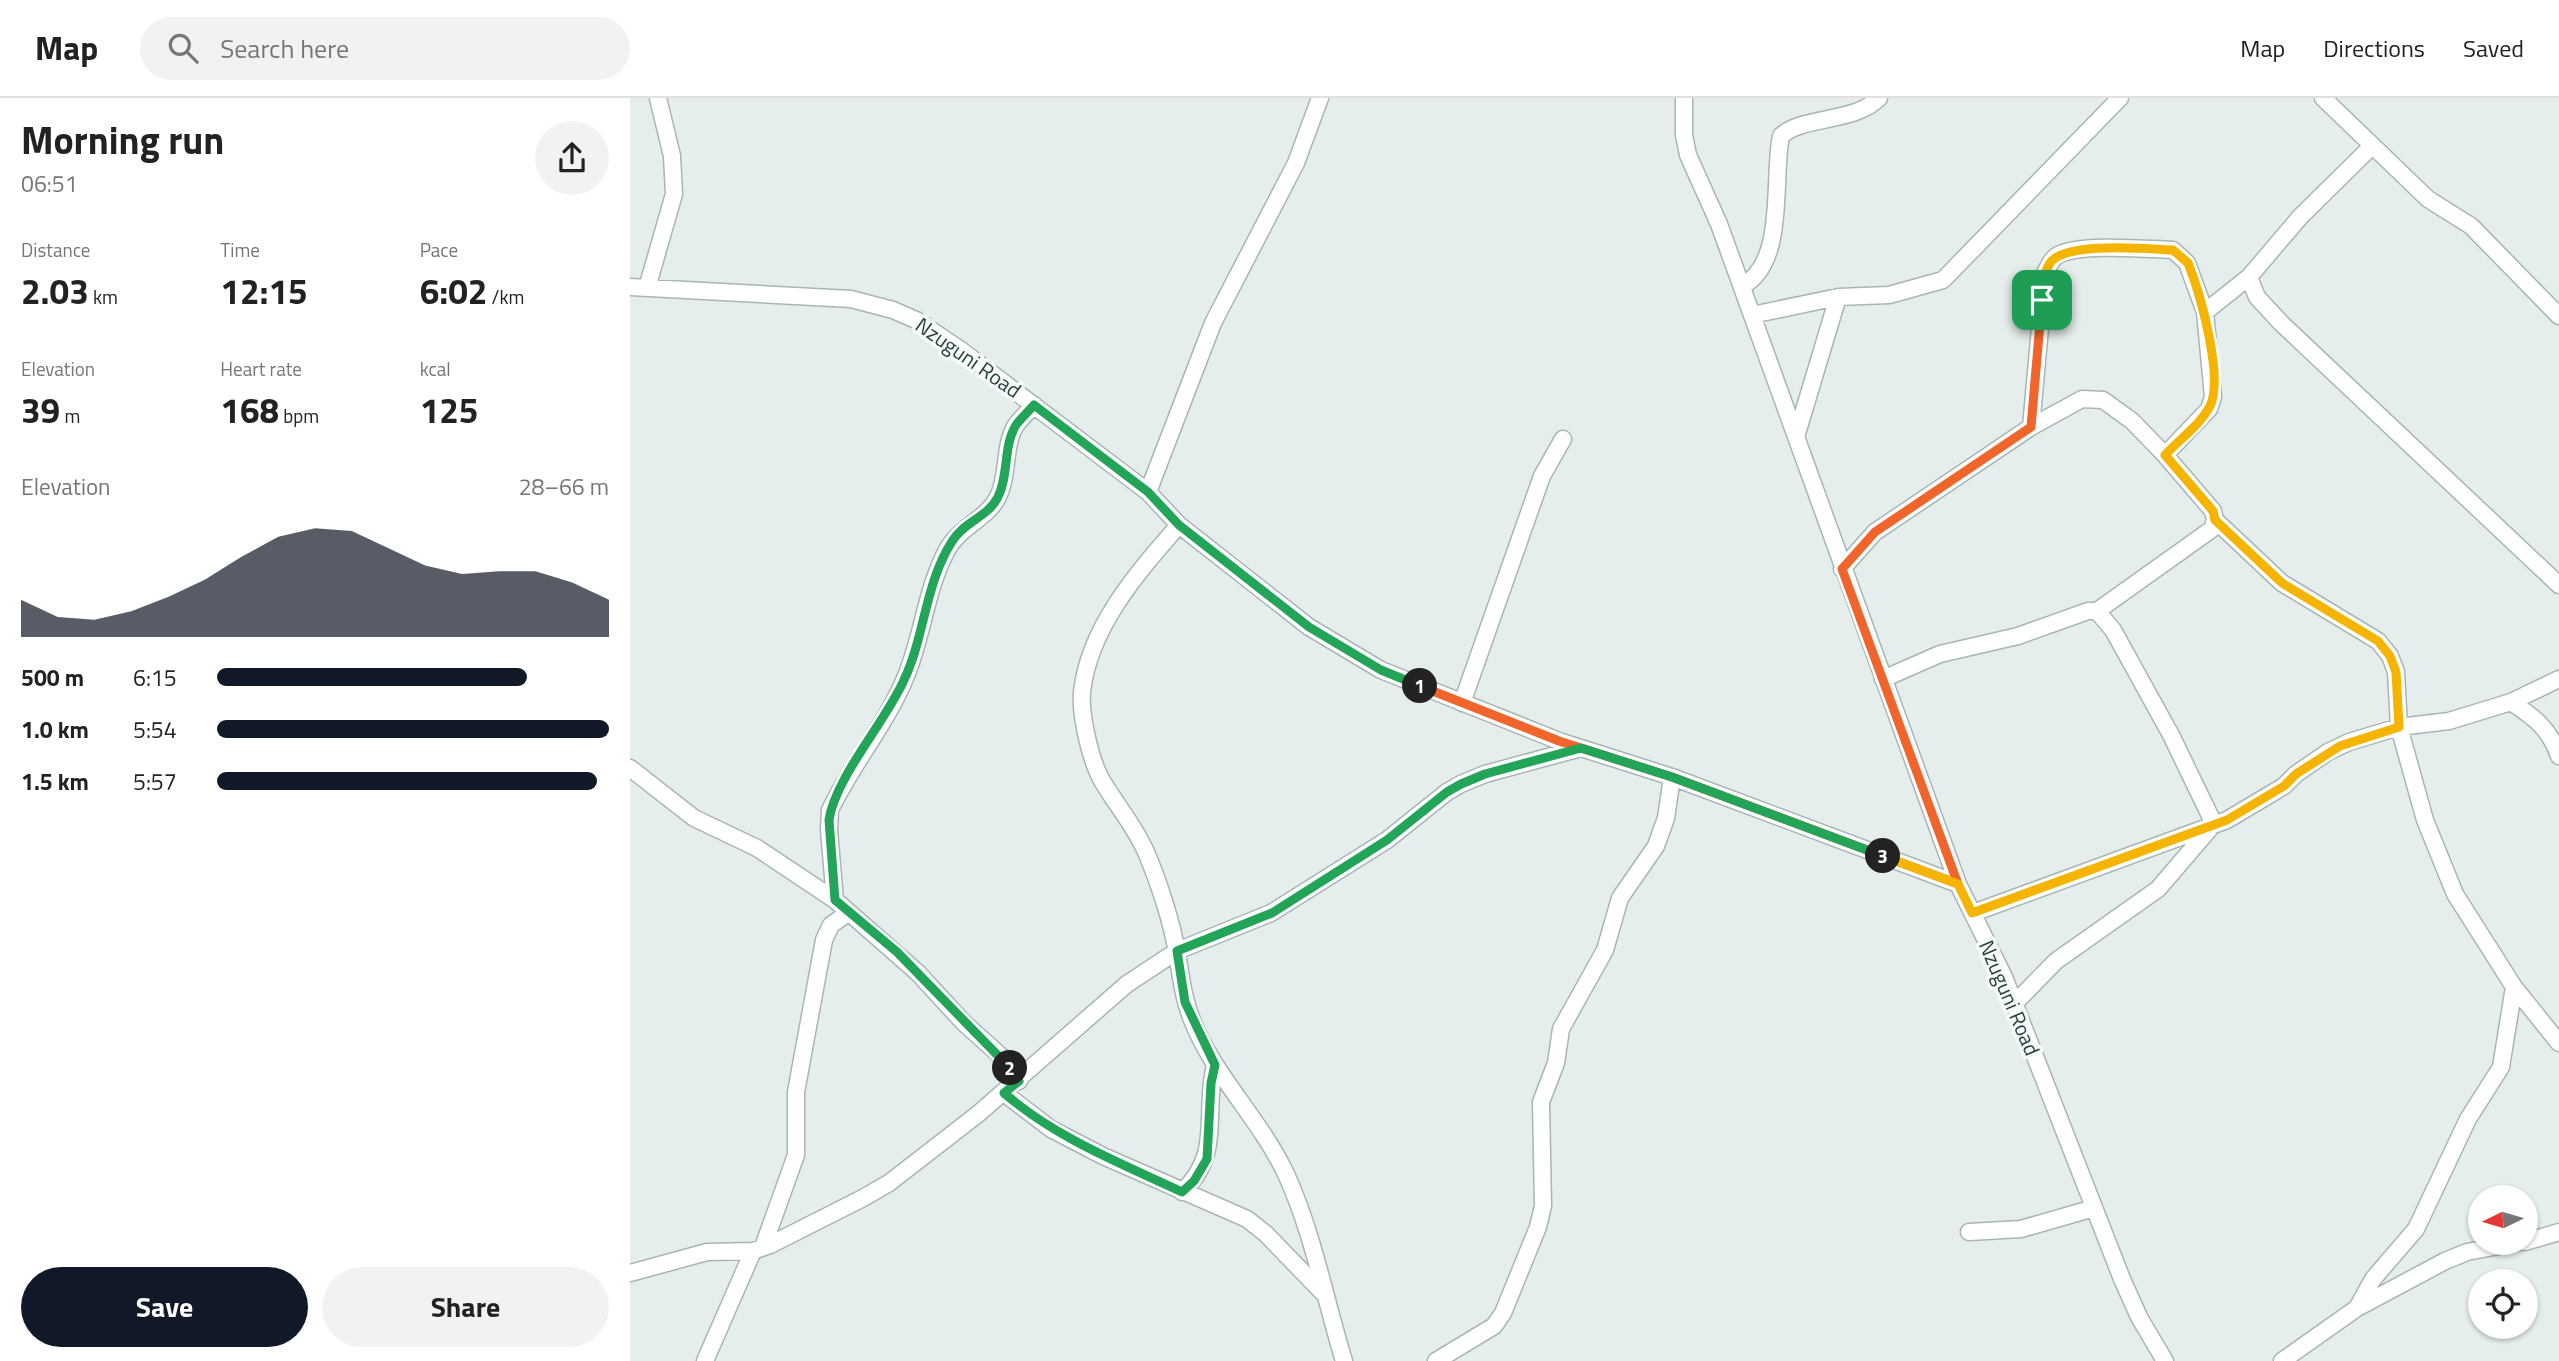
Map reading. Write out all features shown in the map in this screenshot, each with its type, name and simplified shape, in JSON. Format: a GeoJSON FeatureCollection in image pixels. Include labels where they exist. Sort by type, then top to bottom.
{"type":"FeatureCollection","features":[{"type":"Feature","properties":{"kind":"street"},"geometry":{"type":"LineString","coordinates":[[647,288],[674,194],[675,179],[658,98]]}},
{"type":"Feature","properties":{"kind":"street"},"geometry":{"type":"LineString","coordinates":[[1148,492],[1213,323],[1296,163],[1320,98]]}},
{"type":"Feature","properties":{"kind":"street"},"geometry":{"type":"LineString","coordinates":[[1684,98],[1684,135],[1688,155],[1719,224],[1742,286],[1958,884]]}},
{"type":"Feature","properties":{"kind":"street"},"geometry":{"type":"LineString","coordinates":[[1742,286],[1758,276],[1772,235],[1781,136],[1791,129],[1847,116],[1879,98]]}},
{"type":"Feature","properties":{"kind":"street"},"geometry":{"type":"LineString","coordinates":[[1752,315],[1838,297],[1889,295],[1943,280],[2120,98]]}},
{"type":"Feature","properties":{"kind":"street"},"geometry":{"type":"LineString","coordinates":[[2323,98],[2428,199],[2471,226],[2559,316]]}},
{"type":"Feature","properties":{"kind":"street"},"geometry":{"type":"LineString","coordinates":[[2205,312],[2249,277],[2300,217],[2372,146]]}},
{"type":"Feature","properties":{"kind":"street"},"geometry":{"type":"LineString","coordinates":[[2031,427],[2045,273],[2051,261],[2068,252],[2109,248],[2173,250],[2188,263],[2205,312],[2214,382],[2209,409],[2165,455]]}},
{"type":"Feature","properties":{"kind":"street"},"geometry":{"type":"LineString","coordinates":[[2249,277],[2257,297],[2281,323],[2559,585]]}},
{"type":"Feature","properties":{"kind":"street","name":"Nzuguni Road"},"geometry":{"type":"LineString","coordinates":[[630,287],[851,299],[893,310],[916,320],[1148,492],[1179,525],[1309,627],[1381,670],[1581,748],[1672,777],[1958,884],[2014,1004],[2139,1317],[2165,1361]]}},
{"type":"Feature","properties":{"kind":"street"},"geometry":{"type":"LineString","coordinates":[[1796,438],[1838,297]]}},
{"type":"Feature","properties":{"kind":"street"},"geometry":{"type":"LineString","coordinates":[[1842,569],[1875,532],[2031,427],[2082,398],[2104,400],[2132,421],[2213,511],[2215,520],[2282,583],[2378,641],[2390,656],[2396,672],[2399,727],[2425,820],[2455,894],[2514,987],[2559,1043]]}},
{"type":"Feature","properties":{"kind":"street"},"geometry":{"type":"LineString","coordinates":[[835,900],[829,830],[830,810],[906,677],[937,570],[946,551],[954,537],[989,510],[996,500],[1001,490],[1011,437],[1016,425],[1034,405]]}},
{"type":"Feature","properties":{"kind":"street"},"geometry":{"type":"LineString","coordinates":[[1462,703],[1542,475],[1563,439]]}},
{"type":"Feature","properties":{"kind":"street"},"geometry":{"type":"LineString","coordinates":[[1883,679],[1940,654],[2018,636],[2088,611],[2097,611],[2211,529],[2215,520]]}},
{"type":"Feature","properties":{"kind":"street"},"geometry":{"type":"LineString","coordinates":[[1179,525],[1153,555],[1104,623],[1082,693],[1082,712],[1096,769],[1135,829],[1147,854],[1177,951],[1185,1002],[1215,1065],[1247,1107],[1286,1174],[1316,1260],[1344,1361]]}},
{"type":"Feature","properties":{"kind":"street"},"geometry":{"type":"LineString","coordinates":[[2097,611],[2113,630],[2171,735],[2214,824]]}},
{"type":"Feature","properties":{"kind":"street"},"geometry":{"type":"LineString","coordinates":[[1972,913],[2227,820],[2284,786],[2296,774],[2340,746],[2399,727],[2449,721],[2511,702],[2559,679]]}},
{"type":"Feature","properties":{"kind":"street"},"geometry":{"type":"LineString","coordinates":[[2511,702],[2538,720],[2554,741],[2559,756]]}},
{"type":"Feature","properties":{"kind":"street"},"geometry":{"type":"LineString","coordinates":[[630,1273],[707,1252],[758,1249],[782,1241],[889,1183],[1019,1081],[1127,984],[1177,951],[1272,913],[1387,840],[1461,784],[1485,774],[1581,748]]}},
{"type":"Feature","properties":{"kind":"street"},"geometry":{"type":"LineString","coordinates":[[630,768],[694,818],[757,848],[835,900],[918,973],[964,1023],[1003,1058],[1019,1081]]}},
{"type":"Feature","properties":{"kind":"street"},"geometry":{"type":"LineString","coordinates":[[1436,1361],[1499,1321],[1538,1227],[1544,1192],[1541,1102],[1556,1063],[1558,1038],[1605,950],[1620,898],[1656,846],[1666,818],[1672,777]]}},
{"type":"Feature","properties":{"kind":"street"},"geometry":{"type":"LineString","coordinates":[[2014,1004],[2056,961],[2158,889],[2214,824]]}},
{"type":"Feature","properties":{"kind":"street"},"geometry":{"type":"LineString","coordinates":[[705,1361],[758,1249],[796,1155],[796,1092],[824,940],[831,925],[848,913]]}},
{"type":"Feature","properties":{"kind":"street"},"geometry":{"type":"LineString","coordinates":[[2357,1308],[2373,1279],[2416,1229],[2469,1119],[2501,1067],[2514,987]]}},
{"type":"Feature","properties":{"kind":"street"},"geometry":{"type":"LineString","coordinates":[[1182,1192],[1194,1181],[1207,1159],[1211,1083],[1215,1065]]}},
{"type":"Feature","properties":{"kind":"street"},"geometry":{"type":"LineString","coordinates":[[1004,1093],[1051,1129],[1182,1192],[1229,1209],[1247,1219],[1266,1234],[1323,1293]]}},
{"type":"Feature","properties":{"kind":"street"},"geometry":{"type":"LineString","coordinates":[[1969,1232],[2021,1228],[2094,1208]]}},
{"type":"Feature","properties":{"kind":"street"},"geometry":{"type":"LineString","coordinates":[[2538,1238],[2559,1232]]}},
{"type":"Feature","properties":{"kind":"street"},"geometry":{"type":"LineString","coordinates":[[2282,1361],[2357,1308],[2445,1261],[2468,1252]]}},
{"type":"Feature","properties":{"kind":"route"},"geometry":{"type":"LineString","coordinates":[[2042,300],[2031,427],[1875,532],[1842,569],[1958,884],[1672,777],[1559,741],[1381,670],[1309,627],[1179,525],[1148,492],[1034,405],[1016,425],[1011,437],[1001,490],[996,500],[989,510],[954,537],[946,551],[937,570],[914,657],[906,677],[830,810],[829,830],[835,900],[897,952],[964,1023],[1003,1058],[1019,1081],[1004,1093],[1018,1105],[1051,1129],[1182,1192],[1194,1181],[1207,1159],[1211,1083],[1215,1065],[1193,1024],[1185,1002],[1177,951],[1272,913],[1387,840],[1447,792],[1485,774],[1581,748],[1672,777],[1863,848],[1958,884],[1972,913],[2227,820],[2284,786],[2296,774],[2328,752],[2348,742],[2399,727],[2396,672],[2390,656],[2378,641],[2282,583],[2215,520],[2213,511],[2165,455],[2209,409],[2213,397],[2214,382],[2205,312],[2188,263],[2173,250],[2109,248],[2068,252],[2051,261],[2045,273],[2042,300]]}}]}
